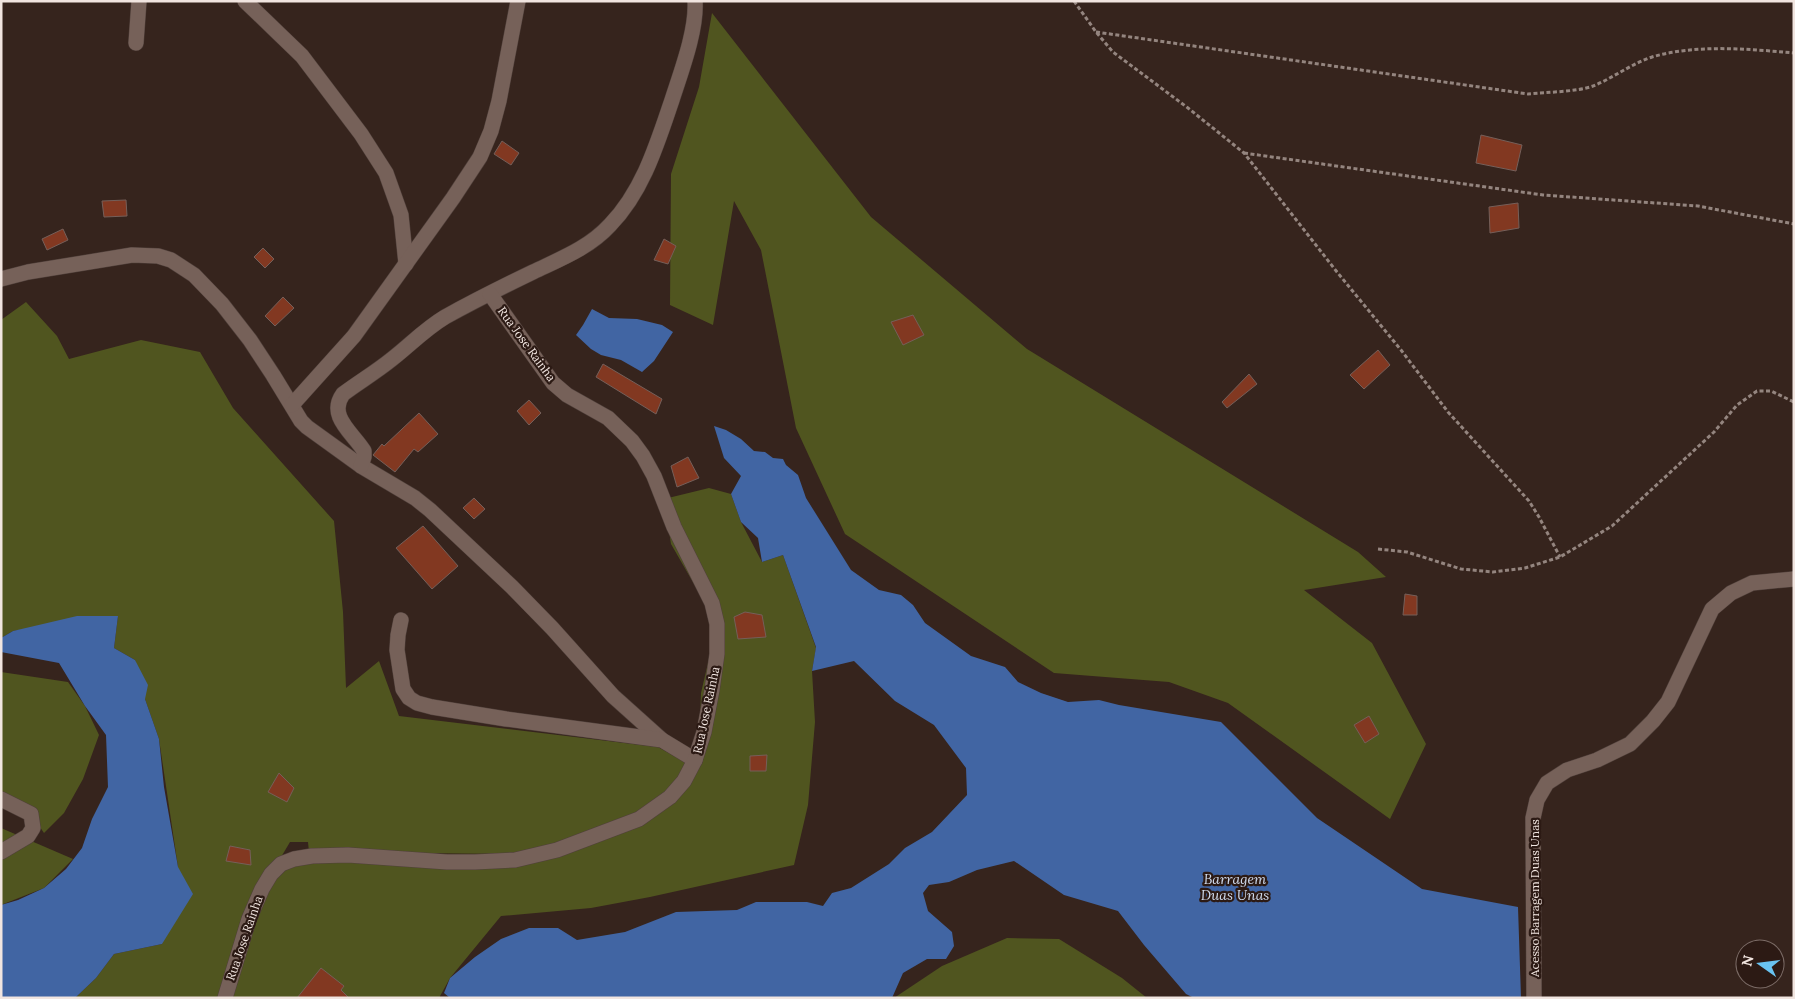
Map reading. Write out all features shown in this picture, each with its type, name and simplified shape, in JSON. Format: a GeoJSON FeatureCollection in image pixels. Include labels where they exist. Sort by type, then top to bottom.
{"type":"FeatureCollection","features":[{"type":"Feature","properties":{"kind":"street"},"geometry":{"type":"LineString","coordinates":[[136,43],[139,1]]}},
{"type":"Feature","properties":{"kind":"street"},"geometry":{"type":"LineString","coordinates":[[244,1],[302,56],[361,134],[386,173],[401,216],[406,264]]}},
{"type":"Feature","properties":{"kind":"street"},"geometry":{"type":"LineString","coordinates":[[292,404],[354,336],[480,157],[500,101],[518,1]]}},
{"type":"Feature","properties":{"kind":"street","name":"Rua Jose Rainha"},"geometry":{"type":"LineString","coordinates":[[361,466],[364,451],[340,418],[337,409],[338,401],[342,394],[394,358],[429,327],[592,242],[628,204],[643,178],[671,104],[690,38],[695,1]]}},
{"type":"Feature","properties":{"kind":"street"},"geometry":{"type":"LineString","coordinates":[[1,279],[132,255],[158,256],[170,260],[194,275],[222,304],[250,340],[307,428],[361,466],[415,498],[430,510],[552,628],[613,696],[662,740],[695,760]]}},
{"type":"Feature","properties":{"kind":"street","name":"Rua Jose Rainha"},"geometry":{"type":"LineString","coordinates":[[224,998],[234,962],[255,904],[271,874],[281,864],[294,859],[312,856],[348,855],[476,862],[515,860],[557,850],[639,820],[670,797],[684,781],[695,760],[704,732],[717,654],[717,624],[712,603],[674,527],[654,476],[643,456],[632,441],[608,418],[567,394],[553,383],[490,294]]}},
{"type":"Feature","properties":{"kind":"street","name":"Acesso Barragem Duas Unas"},"geometry":{"type":"LineString","coordinates":[[1534,998],[1533,818],[1537,800],[1547,783],[1567,770],[1597,760],[1630,744],[1653,721],[1668,702],[1712,609],[1731,593],[1752,583],[1794,579]]}},
{"type":"Feature","properties":{"kind":"street"},"geometry":{"type":"LineString","coordinates":[[402,620],[398,635],[398,650],[404,689],[409,698],[417,703],[506,719],[662,740]]}},
{"type":"Feature","properties":{"kind":"street"},"geometry":{"type":"LineString","coordinates":[[1,799],[31,814],[33,828],[28,836],[1,852]]}},
{"type":"Feature","properties":{"kind":"path"},"geometry":{"type":"LineString","coordinates":[[1074,1],[1113,52],[1244,153],[1448,412],[1529,501],[1560,557]]}},
{"type":"Feature","properties":{"kind":"path"},"geometry":{"type":"LineString","coordinates":[[1096,32],[1528,94],[1558,92],[1592,86],[1651,58],[1684,50],[1759,50],[1794,53]]}},
{"type":"Feature","properties":{"kind":"path"},"geometry":{"type":"LineString","coordinates":[[1244,153],[1543,195],[1698,206],[1794,224]]}},
{"type":"Feature","properties":{"kind":"path"},"geometry":{"type":"LineString","coordinates":[[1378,549],[1408,552],[1461,569],[1493,572],[1525,568],[1560,557],[1612,526],[1714,432],[1737,405],[1757,391],[1771,391],[1794,402]]}},
{"type":"Feature","properties":{"kind":"green space"},"geometry":{"type":"Polygon","coordinates":[[[712,13],[871,217],[1027,349],[1358,552],[1386,577],[1304,590],[1372,643],[1426,744],[1390,819],[1228,703],[1169,682],[1054,673],[845,534],[796,428],[761,250],[734,201],[713,325],[670,305],[671,174],[699,87],[712,13]]]}},
{"type":"Feature","properties":{"kind":"green space"},"geometry":{"type":"Polygon","coordinates":[[[26,302],[57,336],[69,359],[141,340],[200,352],[233,408],[334,521],[343,612],[346,688],[379,661],[399,716],[658,747],[692,766],[699,747],[701,693],[717,624],[671,544],[664,499],[709,488],[731,494],[741,522],[762,562],[783,555],[816,648],[812,671],[815,722],[808,805],[794,865],[591,908],[501,916],[450,978],[439,998],[75,998],[96,978],[114,954],[162,944],[178,867],[159,739],[145,699],[135,660],[114,648],[118,616],[13,631],[1,638],[1,320],[26,302]],[[290,842],[271,874],[312,856],[387,859],[510,854],[309,852],[308,842],[290,842]]]}},
{"type":"Feature","properties":{"kind":"green space"},"geometry":{"type":"Polygon","coordinates":[[[1,672],[68,682],[85,706],[99,735],[83,779],[64,813],[44,833],[31,814],[1,799],[1,672]]]}},
{"type":"Feature","properties":{"kind":"green space"},"geometry":{"type":"Polygon","coordinates":[[[1,828],[73,859],[44,888],[1,905],[1,828]]]}},
{"type":"Feature","properties":{"kind":"green space"},"geometry":{"type":"Polygon","coordinates":[[[1007,938],[1059,939],[1122,978],[1147,998],[894,998],[942,966],[1007,938]]]}},
{"type":"Feature","properties":{"kind":"water"},"geometry":{"type":"Polygon","coordinates":[[[592,309],[609,318],[637,319],[662,325],[673,332],[654,361],[642,372],[621,360],[601,355],[591,349],[576,335],[592,309]]]}},
{"type":"Feature","properties":{"kind":"water","name":"Barragem Duas Unas"},"geometry":{"type":"Polygon","coordinates":[[[714,426],[726,430],[741,439],[754,451],[765,452],[773,458],[783,459],[786,465],[798,475],[806,498],[851,570],[879,590],[901,595],[913,605],[925,623],[971,656],[1005,667],[1018,682],[1041,693],[1068,702],[1099,700],[1221,722],[1317,818],[1422,889],[1518,907],[1521,998],[1194,998],[1186,994],[1118,911],[1064,895],[1014,861],[977,870],[949,882],[929,885],[923,893],[928,911],[952,932],[954,946],[946,959],[927,959],[903,973],[892,998],[450,998],[444,993],[450,978],[501,939],[529,928],[558,928],[577,940],[625,932],[676,912],[737,910],[756,902],[807,902],[823,906],[832,893],[851,888],[889,864],[905,848],[932,832],[967,795],[966,768],[934,725],[895,701],[854,661],[812,671],[816,647],[783,555],[762,562],[758,538],[741,522],[731,494],[741,476],[724,458],[714,426]]]}},
{"type":"Feature","properties":{"kind":"water"},"geometry":{"type":"Polygon","coordinates":[[[77,616],[118,616],[114,648],[135,660],[148,685],[145,699],[159,739],[164,787],[178,867],[193,894],[162,944],[114,954],[96,978],[75,998],[1,998],[1,905],[18,900],[44,888],[66,869],[82,848],[92,819],[108,787],[106,735],[85,706],[59,663],[1,652],[1,638],[13,631],[77,616]]]}},
{"type":"Feature","properties":{"kind":"building"},"geometry":{"type":"Polygon","coordinates":[[[1481,135],[1522,145],[1516,171],[1476,163],[1481,135]]]}},
{"type":"Feature","properties":{"kind":"building"},"geometry":{"type":"Polygon","coordinates":[[[502,141],[519,153],[511,165],[494,154],[502,141]]]}},
{"type":"Feature","properties":{"kind":"building"},"geometry":{"type":"Polygon","coordinates":[[[126,200],[127,216],[104,217],[102,201],[126,200]]]}},
{"type":"Feature","properties":{"kind":"building"},"geometry":{"type":"Polygon","coordinates":[[[1518,203],[1519,228],[1490,233],[1489,207],[1518,203]]]}},
{"type":"Feature","properties":{"kind":"building"},"geometry":{"type":"Polygon","coordinates":[[[63,229],[68,240],[47,250],[42,239],[63,229]]]}},
{"type":"Feature","properties":{"kind":"building"},"geometry":{"type":"Polygon","coordinates":[[[664,239],[676,246],[668,264],[654,260],[664,239]]]}},
{"type":"Feature","properties":{"kind":"building"},"geometry":{"type":"Polygon","coordinates":[[[263,248],[274,259],[265,268],[254,257],[263,248]]]}},
{"type":"Feature","properties":{"kind":"building"},"geometry":{"type":"Polygon","coordinates":[[[283,297],[294,308],[275,326],[265,316],[283,297]]]}},
{"type":"Feature","properties":{"kind":"building"},"geometry":{"type":"Polygon","coordinates":[[[913,315],[924,335],[903,345],[891,322],[913,315]]]}},
{"type":"Feature","properties":{"kind":"building"},"geometry":{"type":"Polygon","coordinates":[[[1378,350],[1390,365],[1364,389],[1350,375],[1378,350]]]}},
{"type":"Feature","properties":{"kind":"building"},"geometry":{"type":"Polygon","coordinates":[[[603,364],[662,399],[656,414],[596,377],[603,364]]]}},
{"type":"Feature","properties":{"kind":"building"},"geometry":{"type":"Polygon","coordinates":[[[1249,374],[1257,384],[1227,408],[1222,402],[1249,374]]]}},
{"type":"Feature","properties":{"kind":"building"},"geometry":{"type":"Polygon","coordinates":[[[529,400],[541,413],[529,425],[517,411],[529,400]]]}},
{"type":"Feature","properties":{"kind":"building"},"geometry":{"type":"Polygon","coordinates":[[[419,413],[438,434],[418,452],[414,449],[395,472],[373,455],[382,444],[384,446],[419,413]]]}},
{"type":"Feature","properties":{"kind":"building"},"geometry":{"type":"Polygon","coordinates":[[[688,457],[699,478],[677,487],[671,466],[688,457]]]}},
{"type":"Feature","properties":{"kind":"building"},"geometry":{"type":"Polygon","coordinates":[[[474,498],[485,509],[474,519],[463,508],[474,498]]]}},
{"type":"Feature","properties":{"kind":"building"},"geometry":{"type":"Polygon","coordinates":[[[423,526],[458,566],[432,589],[396,548],[423,526]]]}},
{"type":"Feature","properties":{"kind":"building"},"geometry":{"type":"Polygon","coordinates":[[[1405,594],[1417,596],[1417,615],[1403,615],[1405,594]]]}},
{"type":"Feature","properties":{"kind":"building"},"geometry":{"type":"Polygon","coordinates":[[[745,612],[762,615],[766,637],[738,639],[734,617],[745,612]]]}},
{"type":"Feature","properties":{"kind":"building"},"geometry":{"type":"Polygon","coordinates":[[[1369,716],[1379,734],[1365,743],[1354,725],[1369,716]]]}},
{"type":"Feature","properties":{"kind":"building"},"geometry":{"type":"Polygon","coordinates":[[[767,755],[766,771],[750,771],[750,756],[767,755]]]}},
{"type":"Feature","properties":{"kind":"building"},"geometry":{"type":"Polygon","coordinates":[[[279,773],[294,788],[287,802],[268,792],[279,773]]]}},
{"type":"Feature","properties":{"kind":"building"},"geometry":{"type":"Polygon","coordinates":[[[230,846],[250,850],[251,865],[226,861],[230,846]]]}},
{"type":"Feature","properties":{"kind":"building"},"geometry":{"type":"Polygon","coordinates":[[[321,968],[344,986],[341,990],[349,998],[297,998],[321,968]]]}}]}
